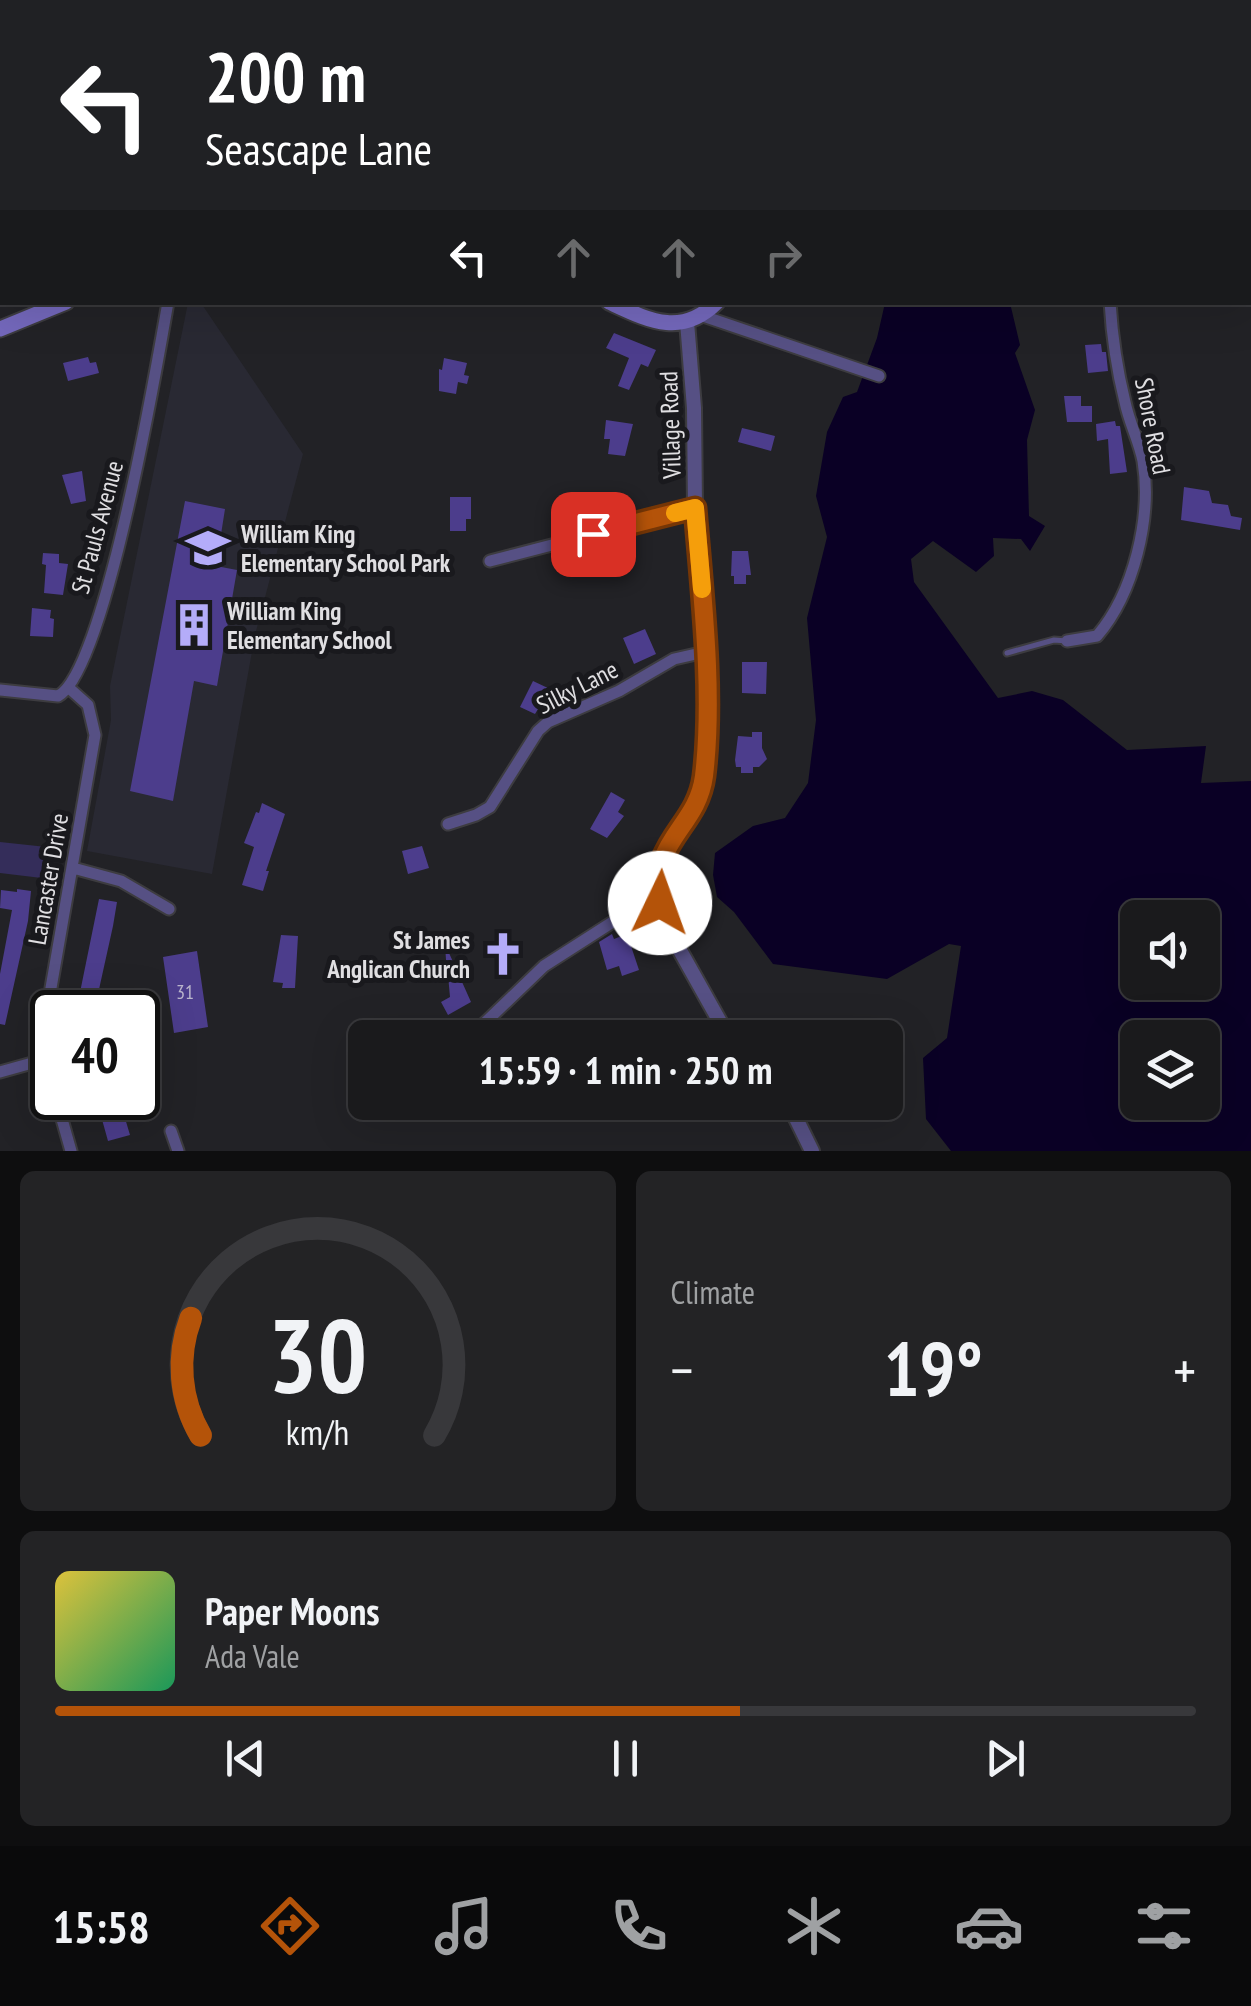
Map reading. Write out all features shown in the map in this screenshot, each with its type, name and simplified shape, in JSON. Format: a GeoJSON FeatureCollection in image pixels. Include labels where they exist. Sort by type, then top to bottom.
{"type":"FeatureCollection","features":[{"type":"Feature","properties":{"kind":"main road"},"geometry":{"type":"LineString","coordinates":[[0,329],[59,305]]}},
{"type":"Feature","properties":{"kind":"main road"},"geometry":{"type":"LineString","coordinates":[[616,305],[664,323],[687,322],[703,316],[714,305]]}},
{"type":"Feature","properties":{"kind":"street","name":"St Pauls Avenue"},"geometry":{"type":"LineString","coordinates":[[69,688],[119,553],[167,305]]}},
{"type":"Feature","properties":{"kind":"street","name":"Shore Road"},"geometry":{"type":"LineString","coordinates":[[1067,641],[1097,636],[1113,616],[1134,567],[1142,525],[1143,463],[1125,402],[1110,305]]}},
{"type":"Feature","properties":{"kind":"street"},"geometry":{"type":"LineString","coordinates":[[703,316],[878,376]]}},
{"type":"Feature","properties":{"kind":"street","name":"Village Road"},"geometry":{"type":"LineString","coordinates":[[687,322],[705,652],[704,778],[691,812],[662,856],[658,877],[660,903],[672,937],[720,1020]]}},
{"type":"Feature","properties":{"kind":"street"},"geometry":{"type":"LineString","coordinates":[[490,561],[695,508]]}},
{"type":"Feature","properties":{"kind":"street","name":"Silky Lane"},"geometry":{"type":"LineString","coordinates":[[448,824],[476,816],[490,807],[534,737],[548,722],[619,691],[674,659],[705,652]]}},
{"type":"Feature","properties":{"kind":"street"},"geometry":{"type":"LineString","coordinates":[[0,690],[58,696],[69,688]]}},
{"type":"Feature","properties":{"kind":"street","name":"Lancaster Drive"},"geometry":{"type":"LineString","coordinates":[[51,990],[95,735],[88,705],[69,688]]}},
{"type":"Feature","properties":{"kind":"street"},"geometry":{"type":"LineString","coordinates":[[73,868],[121,881],[168,909]]}},
{"type":"Feature","properties":{"kind":"street"},"geometry":{"type":"LineString","coordinates":[[488,1020],[544,966],[622,916],[660,903]]}},
{"type":"Feature","properties":{"kind":"street"},"geometry":{"type":"LineString","coordinates":[[0,1072],[30,1064]]}},
{"type":"Feature","properties":{"kind":"street"},"geometry":{"type":"LineString","coordinates":[[62,1120],[71,1151]]}},
{"type":"Feature","properties":{"kind":"street"},"geometry":{"type":"LineString","coordinates":[[797,1120],[812,1151]]}},
{"type":"Feature","properties":{"kind":"street"},"geometry":{"type":"LineString","coordinates":[[171,1130],[178,1151]]}},
{"type":"Feature","properties":{"kind":"lane"},"geometry":{"type":"LineString","coordinates":[[1008,653],[1054,640],[1067,641]]}},
{"type":"Feature","properties":{"kind":"shaded area","name":"William King Elementary School Park"},"geometry":{"type":"Polygon","coordinates":[[[188,305],[202,305],[303,454],[255,635],[212,874],[87,851],[111,720],[110,686],[188,305]]]}},
{"type":"Feature","properties":{"kind":"shaded area"},"geometry":{"type":"Polygon","coordinates":[[[885,305],[1010,305],[1020,345],[1015,353],[1035,410],[1027,440],[1029,516],[1045,526],[1030,551],[1021,539],[993,538],[994,556],[976,572],[933,541],[911,559],[914,582],[998,698],[1032,691],[1063,700],[1127,750],[1206,746],[1201,783],[1251,781],[1251,1151],[951,1151],[926,1119],[923,1058],[947,1038],[961,946],[949,944],[887,979],[773,964],[734,912],[717,897],[715,853],[753,826],[785,818],[808,783],[816,720],[807,618],[827,537],[816,496],[827,432],[843,397],[857,392],[885,305]]]}},
{"type":"Feature","properties":{"kind":"shaded area"},"geometry":{"type":"Polygon","coordinates":[[[0,842],[56,848],[50,879],[0,873],[0,842]]]}},
{"type":"Feature","properties":{"kind":"building"},"geometry":{"type":"Polygon","coordinates":[[[614,333],[656,350],[648,367],[641,364],[629,390],[618,386],[629,358],[606,348],[614,333]]]}},
{"type":"Feature","properties":{"kind":"building"},"geometry":{"type":"Polygon","coordinates":[[[1101,344],[1108,371],[1088,373],[1085,345],[1101,344]]]}},
{"type":"Feature","properties":{"kind":"building"},"geometry":{"type":"Polygon","coordinates":[[[88,357],[90,363],[96,362],[99,373],[68,381],[63,363],[88,357]]]}},
{"type":"Feature","properties":{"kind":"building"},"geometry":{"type":"Polygon","coordinates":[[[444,358],[467,363],[467,384],[458,382],[456,394],[439,391],[439,369],[442,370],[444,358]]]}},
{"type":"Feature","properties":{"kind":"building"},"geometry":{"type":"Polygon","coordinates":[[[1064,396],[1081,396],[1081,406],[1092,406],[1092,422],[1067,422],[1064,396]]]}},
{"type":"Feature","properties":{"kind":"building"},"geometry":{"type":"Polygon","coordinates":[[[606,420],[633,424],[625,456],[608,454],[610,439],[604,439],[606,420]]]}},
{"type":"Feature","properties":{"kind":"building"},"geometry":{"type":"Polygon","coordinates":[[[1115,421],[1120,426],[1127,472],[1110,474],[1108,439],[1097,441],[1096,424],[1115,421]]]}},
{"type":"Feature","properties":{"kind":"building"},"geometry":{"type":"Polygon","coordinates":[[[742,428],[775,436],[771,451],[738,442],[742,428]]]}},
{"type":"Feature","properties":{"kind":"building"},"geometry":{"type":"Polygon","coordinates":[[[82,471],[86,501],[71,504],[62,475],[82,471]]]}},
{"type":"Feature","properties":{"kind":"building"},"geometry":{"type":"Polygon","coordinates":[[[1184,487],[1209,491],[1212,503],[1228,505],[1231,516],[1242,518],[1240,530],[1181,520],[1184,487]]]}},
{"type":"Feature","properties":{"kind":"building"},"geometry":{"type":"Polygon","coordinates":[[[450,497],[471,497],[471,519],[466,519],[466,531],[450,531],[450,497]]]}},
{"type":"Feature","properties":{"kind":"building","name":"William King Elementary School"},"geometry":{"type":"Polygon","coordinates":[[[185,501],[225,509],[216,566],[237,570],[217,686],[194,681],[173,801],[130,791],[185,501]]]}},
{"type":"Feature","properties":{"kind":"building"},"geometry":{"type":"Polygon","coordinates":[[[732,551],[748,551],[751,575],[746,575],[746,584],[734,584],[732,551]]]}},
{"type":"Feature","properties":{"kind":"building"},"geometry":{"type":"Polygon","coordinates":[[[43,553],[59,554],[59,563],[68,564],[63,595],[44,593],[43,553]]]}},
{"type":"Feature","properties":{"kind":"building"},"geometry":{"type":"Polygon","coordinates":[[[32,608],[51,610],[53,637],[30,636],[32,608]]]}},
{"type":"Feature","properties":{"kind":"building"},"geometry":{"type":"Polygon","coordinates":[[[645,629],[656,654],[634,664],[623,638],[645,629]]]}},
{"type":"Feature","properties":{"kind":"building"},"geometry":{"type":"Polygon","coordinates":[[[742,662],[767,662],[766,694],[742,693],[742,662]]]}},
{"type":"Feature","properties":{"kind":"building"},"geometry":{"type":"Polygon","coordinates":[[[533,681],[550,689],[535,714],[520,707],[533,681]]]}},
{"type":"Feature","properties":{"kind":"building"},"geometry":{"type":"Polygon","coordinates":[[[752,732],[762,732],[767,759],[753,767],[753,773],[741,773],[735,760],[738,736],[752,737],[752,732]]]}},
{"type":"Feature","properties":{"kind":"building"},"geometry":{"type":"Polygon","coordinates":[[[611,792],[625,800],[618,812],[624,816],[607,838],[590,829],[611,792]]]}},
{"type":"Feature","properties":{"kind":"building"},"geometry":{"type":"Polygon","coordinates":[[[262,803],[285,814],[263,891],[242,885],[254,847],[244,843],[262,803]]]}},
{"type":"Feature","properties":{"kind":"building"},"geometry":{"type":"Polygon","coordinates":[[[422,846],[429,868],[408,874],[402,851],[422,846]]]}},
{"type":"Feature","properties":{"kind":"building"},"geometry":{"type":"Polygon","coordinates":[[[1,890],[31,891],[5,1025],[0,1024],[0,974],[12,910],[0,908],[1,890]]]}},
{"type":"Feature","properties":{"kind":"building"},"geometry":{"type":"Polygon","coordinates":[[[99,899],[117,902],[99,990],[80,990],[99,899]]]}},
{"type":"Feature","properties":{"kind":"building"},"geometry":{"type":"Polygon","coordinates":[[[612,934],[614,939],[627,934],[639,970],[622,976],[619,966],[607,970],[599,942],[612,934]]]}},
{"type":"Feature","properties":{"kind":"building"},"geometry":{"type":"Polygon","coordinates":[[[281,935],[298,936],[295,988],[282,988],[283,983],[273,982],[281,935]]]}},
{"type":"Feature","properties":{"kind":"building"},"geometry":{"type":"Polygon","coordinates":[[[445,944],[471,1002],[448,1015],[441,1002],[450,997],[448,975],[443,977],[437,964],[446,960],[445,944]]]}},
{"type":"Feature","properties":{"kind":"building"},"geometry":{"type":"Polygon","coordinates":[[[197,951],[208,1027],[174,1033],[163,957],[197,951]]]}},
{"type":"Feature","properties":{"kind":"building"},"geometry":{"type":"Polygon","coordinates":[[[102,1120],[126,1120],[130,1135],[108,1141],[102,1120]]]}},
{"type":"Feature","properties":{"kind":"slow traffic"},"geometry":{"type":"LineString","coordinates":[[675,513],[695,508],[702,589]]}},
{"type":"Feature","properties":{"kind":"place","name":"William King Elementary School Park"},"geometry":{"type":"Point","coordinates":[208,548]}},
{"type":"Feature","properties":{"kind":"place","name":"William King Elementary School"},"geometry":{"type":"Point","coordinates":[194,625]}},
{"type":"Feature","properties":{"kind":"place","name":"St James Anglican Church"},"geometry":{"type":"Point","coordinates":[503,954]}},
{"type":"Feature","properties":{"kind":"route"},"geometry":{"type":"LineString","coordinates":[[593,534],[695,508],[705,628],[704,778],[691,812],[662,856],[658,877],[660,903]]}}]}
